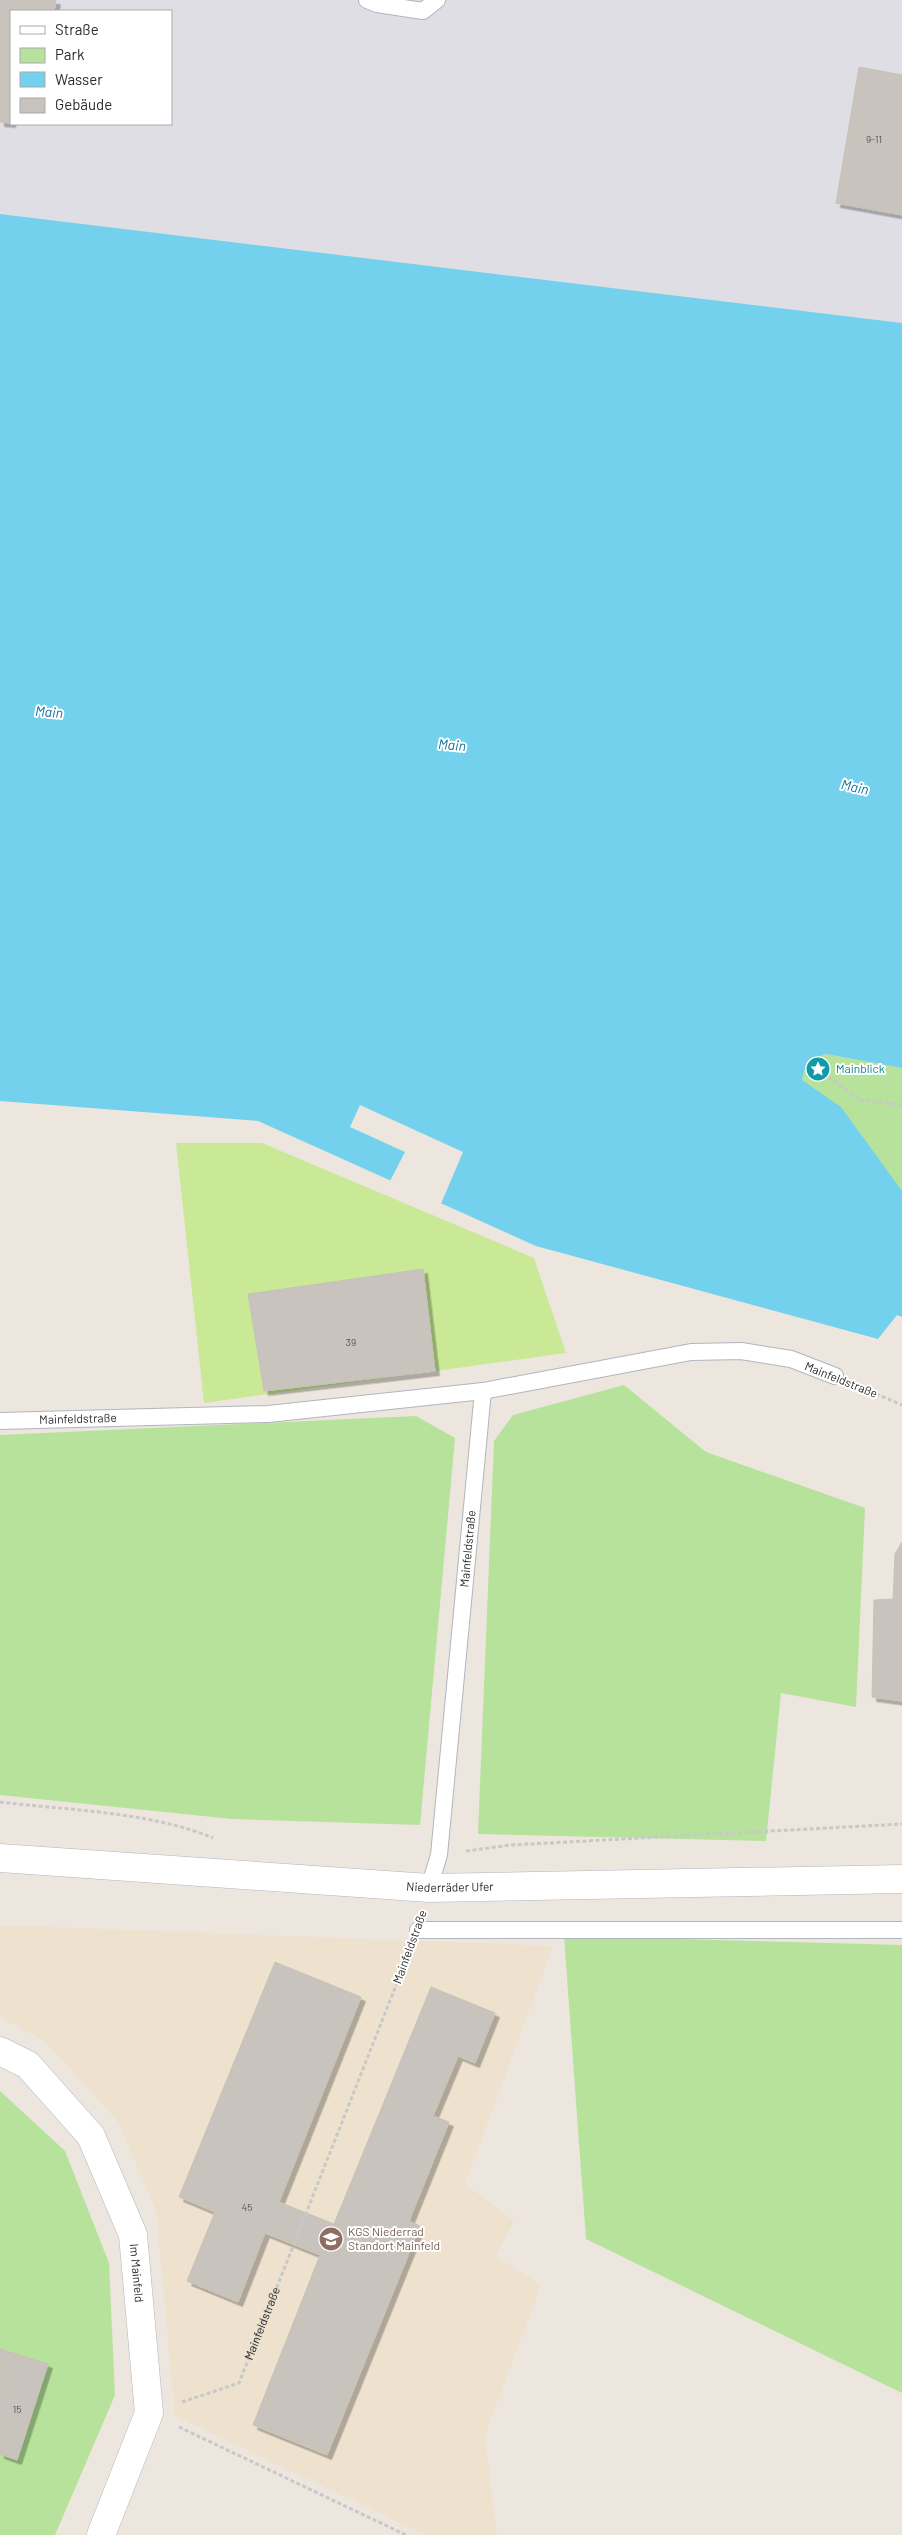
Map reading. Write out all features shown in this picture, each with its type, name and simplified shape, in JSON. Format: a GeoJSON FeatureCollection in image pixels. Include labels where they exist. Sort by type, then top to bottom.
{"type":"FeatureCollection","features":[{"type":"Feature","properties":{"kind":"main road","name":"Niederräder Ufer"},"geometry":{"type":"LineString","coordinates":[[0,1858],[429,1888],[902,1879]]}},
{"type":"Feature","properties":{"kind":"main road","name":"Im Mainfeld"},"geometry":{"type":"LineString","coordinates":[[0,2051],[28,2065],[91,2136],[133,2235],[150,2413],[100,2535]]}},
{"type":"Feature","properties":{"kind":"lane"},"geometry":{"type":"LineString","coordinates":[[367,0],[377,4],[423,11],[437,0]]}},
{"type":"Feature","properties":{"kind":"lane","name":"Mainfeldstraße"},"geometry":{"type":"LineString","coordinates":[[0,1421],[268,1414],[483,1391],[690,1352],[741,1351],[791,1359],[835,1376]]}},
{"type":"Feature","properties":{"kind":"lane","name":"Mainfeldstraße"},"geometry":{"type":"LineString","coordinates":[[429,1888],[439,1855],[483,1391]]}},
{"type":"Feature","properties":{"kind":"lane"},"geometry":{"type":"LineString","coordinates":[[418,1930],[902,1930]]}},
{"type":"Feature","properties":{"kind":"path"},"geometry":{"type":"LineString","coordinates":[[818,1068],[860,1100],[902,1105]]}},
{"type":"Feature","properties":{"kind":"path","name":"Mainfeldstraße"},"geometry":{"type":"LineString","coordinates":[[835,1376],[902,1405]]}},
{"type":"Feature","properties":{"kind":"path"},"geometry":{"type":"LineString","coordinates":[[0,1802],[142,1819],[187,1827],[213,1838],[220,1844]]}},
{"type":"Feature","properties":{"kind":"path"},"geometry":{"type":"LineString","coordinates":[[439,1855],[511,1845],[902,1824]]}},
{"type":"Feature","properties":{"kind":"path","name":"Mainfeldstraße"},"geometry":{"type":"LineString","coordinates":[[150,2413],[239,2383],[418,1930]]}},
{"type":"Feature","properties":{"kind":"path"},"geometry":{"type":"LineString","coordinates":[[150,2413],[406,2535]]}},
{"type":"Feature","properties":{"kind":"shaded area"},"geometry":{"type":"Polygon","coordinates":[[[0,0],[902,0],[902,323],[0,214],[0,0]]]}},
{"type":"Feature","properties":{"kind":"shaded area","name":"KGS Niederrad Standort Mainfeld"},"geometry":{"type":"Polygon","coordinates":[[[0,1925],[553,1946],[465,2184],[514,2221],[496,2256],[541,2285],[485,2435],[497,2535],[425,2535],[175,2416],[156,2210],[118,2122],[45,2041],[0,2017],[0,1925]]]}},
{"type":"Feature","properties":{"kind":"green space"},"geometry":{"type":"Polygon","coordinates":[[[826,1054],[902,1068],[902,1191],[802,1080],[807,1061],[826,1054]]]}},
{"type":"Feature","properties":{"kind":"green space"},"geometry":{"type":"Polygon","coordinates":[[[176,1143],[262,1143],[534,1258],[566,1353],[204,1403],[176,1143]]]}},
{"type":"Feature","properties":{"kind":"green space"},"geometry":{"type":"Polygon","coordinates":[[[624,1385],[706,1452],[865,1508],[856,1707],[781,1693],[766,1841],[478,1834],[494,1441],[513,1415],[624,1385]]]}},
{"type":"Feature","properties":{"kind":"green space"},"geometry":{"type":"Polygon","coordinates":[[[416,1416],[455,1438],[420,1825],[232,1819],[0,1795],[0,1435],[416,1416]]]}},
{"type":"Feature","properties":{"kind":"green space"},"geometry":{"type":"Polygon","coordinates":[[[564,1936],[902,1945],[902,2393],[586,2239],[564,1936]]]}},
{"type":"Feature","properties":{"kind":"green space"},"geometry":{"type":"Polygon","coordinates":[[[0,2091],[65,2151],[109,2263],[115,2395],[55,2535],[0,2535],[0,2091]]]}},
{"type":"Feature","properties":{"kind":"water","name":"Main"},"geometry":{"type":"Polygon","coordinates":[[[0,214],[902,323],[902,1068],[826,1054],[807,1061],[802,1080],[841,1107],[902,1191],[902,1317],[897,1315],[878,1339],[536,1246],[258,1121],[0,1101],[0,214]]]}},
{"type":"Feature","properties":{"kind":"pier"},"geometry":{"type":"Polygon","coordinates":[[[360,1105],[463,1152],[440,1206],[389,1183],[405,1152],[350,1127],[360,1105]]]}},
{"type":"Feature","properties":{"kind":"building"},"geometry":{"type":"Polygon","coordinates":[[[0,0],[56,0],[54,10],[10,10],[10,123],[0,122],[0,0]]]}},
{"type":"Feature","properties":{"kind":"building"},"geometry":{"type":"Polygon","coordinates":[[[859,67],[902,75],[902,215],[836,203],[859,67]]]}},
{"type":"Feature","properties":{"kind":"building"},"geometry":{"type":"Polygon","coordinates":[[[423,1269],[435,1371],[264,1391],[248,1294],[423,1269]]]}},
{"type":"Feature","properties":{"kind":"building"},"geometry":{"type":"Polygon","coordinates":[[[902,1542],[902,1701],[872,1697],[874,1600],[893,1599],[895,1554],[902,1542]]]}},
{"type":"Feature","properties":{"kind":"building"},"geometry":{"type":"Polygon","coordinates":[[[275,1962],[361,1997],[279,2202],[334,2224],[431,1987],[495,2013],[475,2063],[458,2056],[433,2116],[449,2122],[409,2221],[420,2226],[327,2455],[253,2425],[320,2255],[265,2233],[238,2302],[187,2281],[215,2212],[179,2197],[275,1962]]]}},
{"type":"Feature","properties":{"kind":"building"},"geometry":{"type":"Polygon","coordinates":[[[0,2349],[48,2364],[17,2460],[0,2454],[0,2349]]]}},
{"type":"Feature","properties":{"kind":"place","name":"Mainblick"},"geometry":{"type":"Point","coordinates":[818,1069]}},
{"type":"Feature","properties":{"kind":"place","name":"KGS Niederrad Standort Mainfeld"},"geometry":{"type":"Point","coordinates":[331,2239]}}]}
